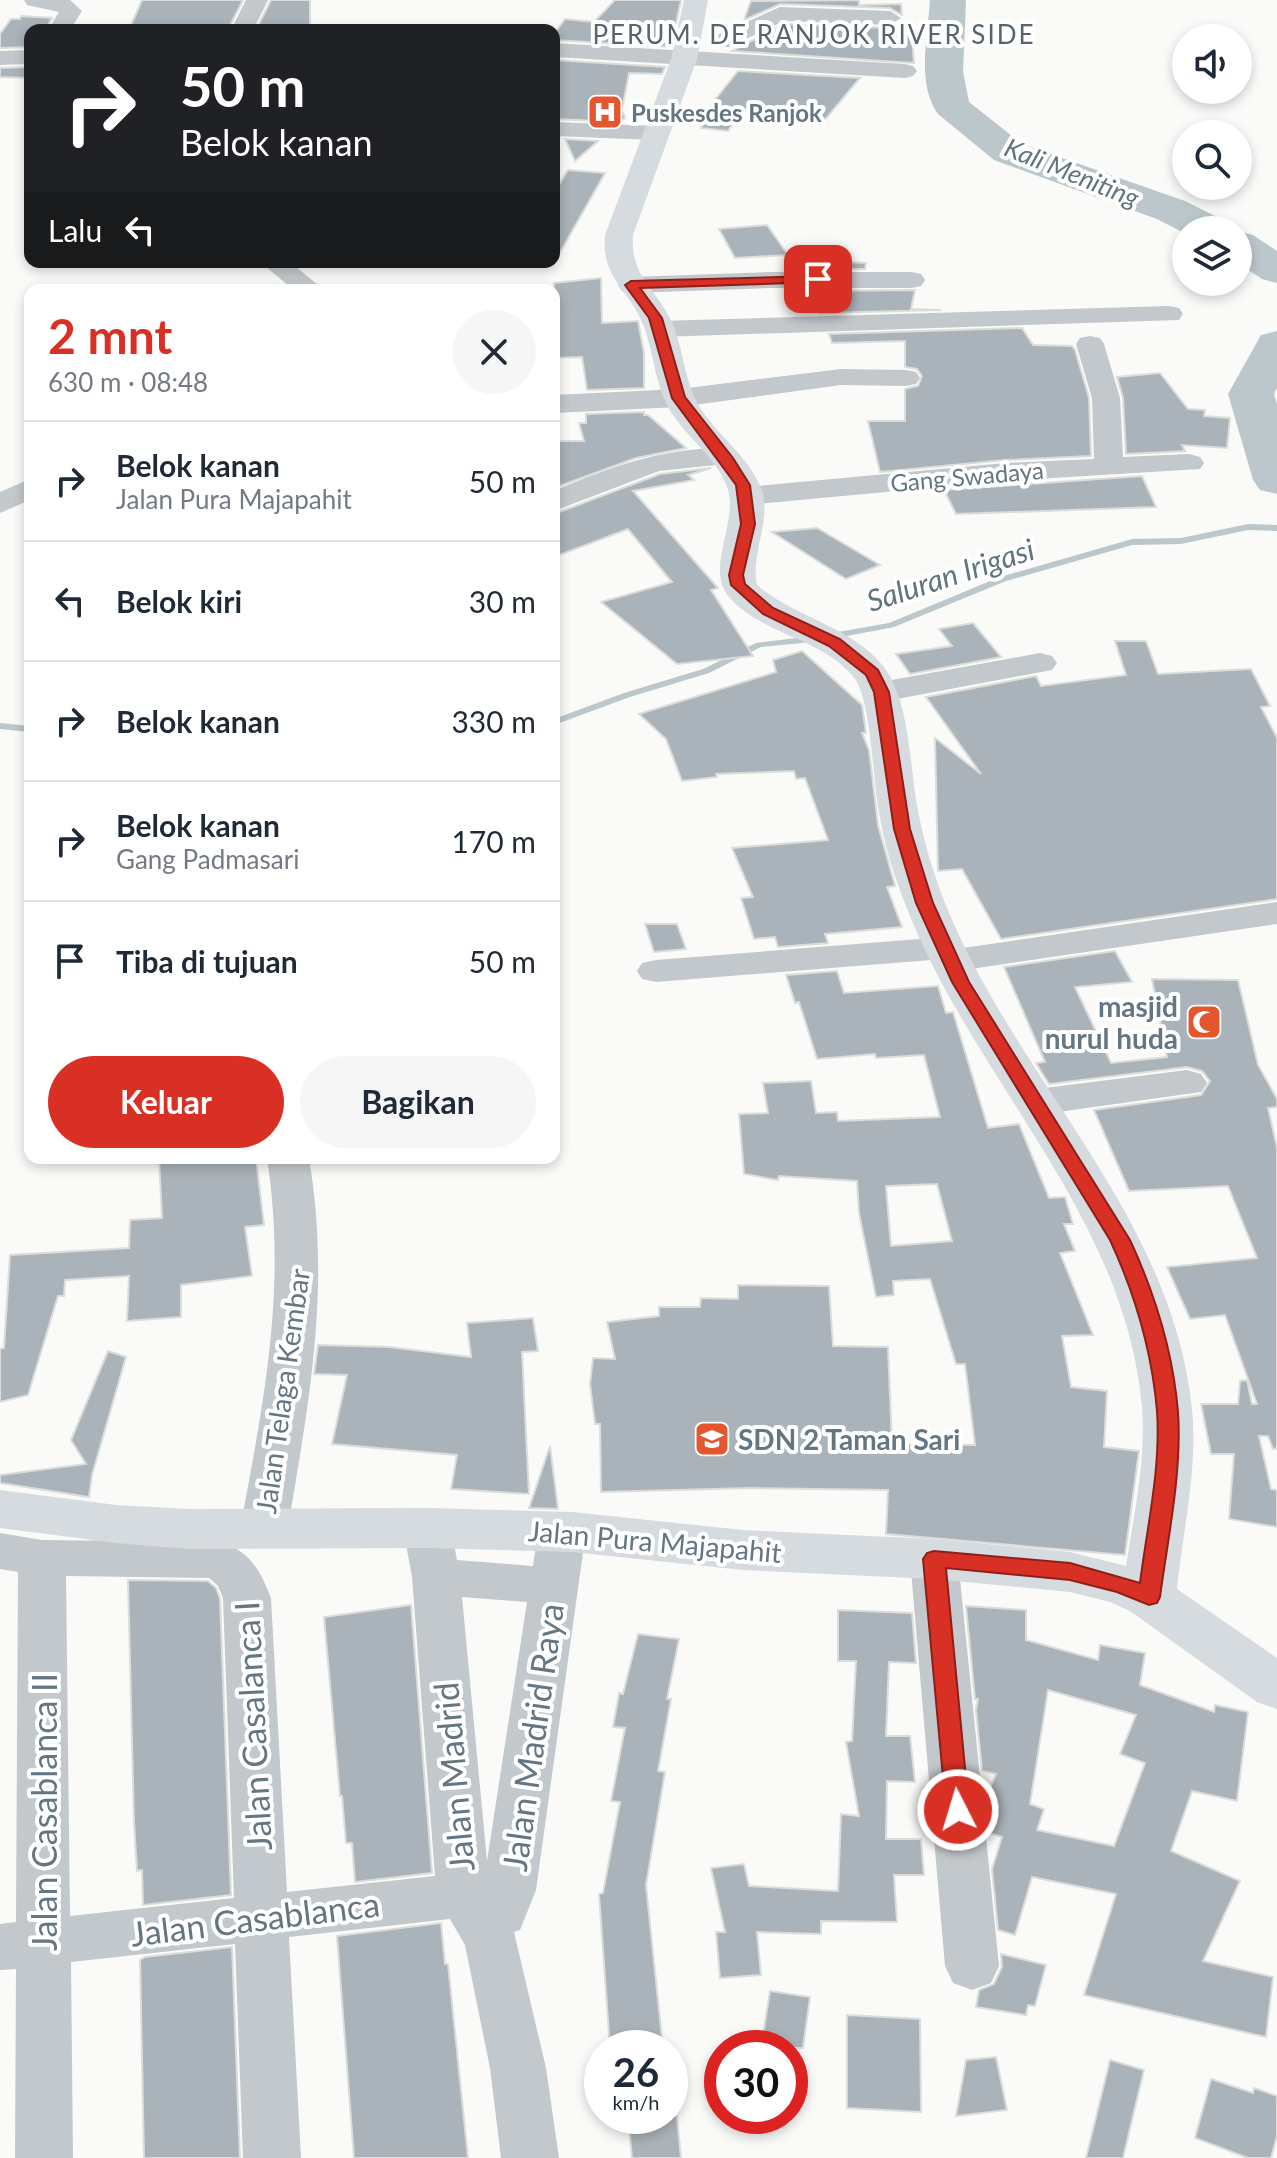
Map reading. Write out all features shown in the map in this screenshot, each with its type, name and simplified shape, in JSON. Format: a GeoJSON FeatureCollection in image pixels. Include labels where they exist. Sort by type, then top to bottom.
{"type":"FeatureCollection","features":[{"type":"Feature","properties":{"kind":"street"},"geometry":{"type":"LineString","coordinates":[[35,0],[56,2],[69,8],[71,11],[63,24]]}},
{"type":"Feature","properties":{"kind":"street"},"geometry":{"type":"LineString","coordinates":[[245,24],[257,0]]}},
{"type":"Feature","properties":{"kind":"street"},"geometry":{"type":"LineString","coordinates":[[696,0],[686,55],[616,257],[631,285],[656,318],[679,398],[737,473],[747,496],[748,524],[737,580],[742,590],[768,611],[834,643],[873,673],[881,692],[902,829],[925,903],[947,955],[1120,1240],[1134,1271],[1155,1334],[1167,1412],[1167,1452],[1149,1597]]}},
{"type":"Feature","properties":{"kind":"street"},"geometry":{"type":"LineString","coordinates":[[686,55],[780,14],[890,18]]}},
{"type":"Feature","properties":{"kind":"street"},"geometry":{"type":"LineString","coordinates":[[721,42],[874,50]]}},
{"type":"Feature","properties":{"kind":"street"},"geometry":{"type":"LineString","coordinates":[[560,50],[686,55],[905,71]]}},
{"type":"Feature","properties":{"kind":"street"},"geometry":{"type":"LineString","coordinates":[[0,58],[24,57]]}},
{"type":"Feature","properties":{"kind":"street"},"geometry":{"type":"LineString","coordinates":[[560,129],[657,133]]}},
{"type":"Feature","properties":{"kind":"street"},"geometry":{"type":"LineString","coordinates":[[281,268],[303,284]]}},
{"type":"Feature","properties":{"kind":"street"},"geometry":{"type":"LineString","coordinates":[[631,285],[770,280],[912,280]]}},
{"type":"Feature","properties":{"kind":"street"},"geometry":{"type":"LineString","coordinates":[[659,329],[1169,314]]}},
{"type":"Feature","properties":{"kind":"street"},"geometry":{"type":"LineString","coordinates":[[1090,344],[1106,398],[1109,466]]}},
{"type":"Feature","properties":{"kind":"street"},"geometry":{"type":"LineString","coordinates":[[560,404],[679,398],[819,379],[906,378]]}},
{"type":"Feature","properties":{"kind":"street"},"geometry":{"type":"LineString","coordinates":[[560,500],[651,462],[678,457],[724,457]]}},
{"type":"Feature","properties":{"kind":"street","name":"Gang Swadaya"},"geometry":{"type":"LineString","coordinates":[[747,496],[1109,466],[1189,463]]}},
{"type":"Feature","properties":{"kind":"street"},"geometry":{"type":"LineString","coordinates":[[0,504],[24,491]]}},
{"type":"Feature","properties":{"kind":"street"},"geometry":{"type":"LineString","coordinates":[[881,692],[1040,663]]}},
{"type":"Feature","properties":{"kind":"street"},"geometry":{"type":"LineString","coordinates":[[656,971],[947,955],[1277,913]]}},
{"type":"Feature","properties":{"kind":"street"},"geometry":{"type":"LineString","coordinates":[[1037,1102],[1187,1083]]}},
{"type":"Feature","properties":{"kind":"street","name":"Jalan Telaga Kembar"},"geometry":{"type":"LineString","coordinates":[[264,1529],[299,1315],[300,1232],[289,1164]]}},
{"type":"Feature","properties":{"kind":"street","name":"Jalan Pura Majapahit"},"geometry":{"type":"LineString","coordinates":[[0,1509],[116,1524],[189,1529],[264,1529],[432,1553],[562,1531],[743,1550],[934,1559],[1070,1572],[1123,1585],[1149,1597],[1277,1687]]}},
{"type":"Feature","properties":{"kind":"street","name":"Jalan Madrid Raya"},"geometry":{"type":"LineString","coordinates":[[488,1908],[554,1586],[562,1531]]}},
{"type":"Feature","properties":{"kind":"street"},"geometry":{"type":"LineString","coordinates":[[432,1553],[554,1586]]}},
{"type":"Feature","properties":{"kind":"street","name":"Jalan Madrid"},"geometry":{"type":"LineString","coordinates":[[432,1553],[488,1908],[518,2068],[530,2158]]}},
{"type":"Feature","properties":{"kind":"street","name":"Jalan Casalanca I"},"geometry":{"type":"LineString","coordinates":[[21,1555],[220,1560],[243,1583],[247,1598],[272,2158]]}},
{"type":"Feature","properties":{"kind":"street","name":"Jalan Casablanca II"},"geometry":{"type":"LineString","coordinates":[[21,1555],[22,1945],[44,2067],[44,2158]]}},
{"type":"Feature","properties":{"kind":"street"},"geometry":{"type":"LineString","coordinates":[[934,1559],[972,1966]]}},
{"type":"Feature","properties":{"kind":"street","name":"Jalan Casablanca"},"geometry":{"type":"LineString","coordinates":[[22,1945],[262,1901],[488,1908]]}},
{"type":"Feature","properties":{"kind":"building"},"geometry":{"type":"Polygon","coordinates":[[[142,0],[243,0],[231,24],[132,24],[142,0]]]}},
{"type":"Feature","properties":{"kind":"building"},"geometry":{"type":"Polygon","coordinates":[[[271,0],[310,0],[310,24],[259,24],[271,0]]]}},
{"type":"Feature","properties":{"kind":"building"},"geometry":{"type":"Polygon","coordinates":[[[615,0],[681,0],[671,47],[560,40],[560,26],[565,19],[594,22],[615,0]]]}},
{"type":"Feature","properties":{"kind":"building"},"geometry":{"type":"Polygon","coordinates":[[[859,0],[859,5],[901,4],[902,15],[890,8],[780,4],[744,20],[751,1],[859,0]]]}},
{"type":"Feature","properties":{"kind":"building"},"geometry":{"type":"Polygon","coordinates":[[[21,16],[52,18],[48,24],[24,24],[24,47],[0,48],[0,34],[11,19],[20,19],[21,16]]]}},
{"type":"Feature","properties":{"kind":"building"},"geometry":{"type":"Polygon","coordinates":[[[902,21],[903,24],[911,24],[914,63],[732,51],[785,24],[890,28],[902,21]]]}},
{"type":"Feature","properties":{"kind":"building"},"geometry":{"type":"Polygon","coordinates":[[[560,60],[665,67],[662,74],[629,73],[622,110],[625,118],[620,122],[560,119],[560,60]]]}},
{"type":"Feature","properties":{"kind":"building"},"geometry":{"type":"Polygon","coordinates":[[[24,67],[24,78],[0,77],[0,68],[24,67]]]}},
{"type":"Feature","properties":{"kind":"building"},"geometry":{"type":"Polygon","coordinates":[[[738,71],[860,78],[823,122],[742,111],[728,131],[701,128],[710,106],[738,71]]]}},
{"type":"Feature","properties":{"kind":"building"},"geometry":{"type":"Polygon","coordinates":[[[565,139],[598,141],[575,161],[565,139]]]}},
{"type":"Feature","properties":{"kind":"building"},"geometry":{"type":"Polygon","coordinates":[[[568,170],[605,173],[560,252],[560,183],[568,170]]]}},
{"type":"Feature","properties":{"kind":"building"},"geometry":{"type":"Polygon","coordinates":[[[767,225],[788,255],[735,258],[719,229],[767,225]]]}},
{"type":"Feature","properties":{"kind":"building"},"geometry":{"type":"Polygon","coordinates":[[[796,260],[866,263],[865,269],[800,269],[796,260]]]}},
{"type":"Feature","properties":{"kind":"building"},"geometry":{"type":"Polygon","coordinates":[[[601,278],[602,323],[638,321],[644,353],[644,388],[587,390],[582,357],[560,358],[560,284],[554,283],[601,278]]]}},
{"type":"Feature","properties":{"kind":"building"},"geometry":{"type":"Polygon","coordinates":[[[915,290],[911,309],[941,310],[819,313],[810,291],[915,290]]]}},
{"type":"Feature","properties":{"kind":"building"},"geometry":{"type":"Polygon","coordinates":[[[1022,328],[1033,345],[1072,346],[1075,350],[1089,398],[1091,456],[1005,460],[880,472],[868,421],[905,421],[905,389],[918,386],[922,376],[917,369],[905,367],[905,341],[832,343],[829,334],[1022,328]]]}},
{"type":"Feature","properties":{"kind":"building"},"geometry":{"type":"Polygon","coordinates":[[[1160,373],[1188,409],[1205,410],[1204,416],[1230,418],[1227,448],[1182,445],[1185,451],[1126,454],[1123,398],[1117,377],[1160,373]]]}},
{"type":"Feature","properties":{"kind":"building"},"geometry":{"type":"Polygon","coordinates":[[[644,412],[686,448],[636,458],[560,486],[560,441],[584,441],[579,423],[586,423],[586,414],[644,412]]]}},
{"type":"Feature","properties":{"kind":"building"},"geometry":{"type":"Polygon","coordinates":[[[711,468],[688,475],[694,480],[633,491],[718,588],[711,590],[753,656],[677,664],[601,602],[672,582],[628,529],[560,555],[560,512],[660,474],[711,468]]]}},
{"type":"Feature","properties":{"kind":"building"},"geometry":{"type":"Polygon","coordinates":[[[1142,476],[1156,507],[956,514],[944,490],[1142,476]]]}},
{"type":"Feature","properties":{"kind":"building"},"geometry":{"type":"Polygon","coordinates":[[[817,528],[880,565],[846,579],[772,532],[817,528]]]}},
{"type":"Feature","properties":{"kind":"building"},"geometry":{"type":"Polygon","coordinates":[[[973,623],[1001,657],[910,674],[896,654],[952,646],[939,629],[973,623]]]}},
{"type":"Feature","properties":{"kind":"building"},"geometry":{"type":"Polygon","coordinates":[[[1115,641],[1146,641],[1158,674],[1251,669],[1270,706],[1261,707],[1277,738],[1277,899],[1001,939],[962,869],[938,871],[935,738],[981,774],[926,697],[1036,676],[1041,686],[1126,675],[1115,641]]]}},
{"type":"Feature","properties":{"kind":"building"},"geometry":{"type":"Polygon","coordinates":[[[802,651],[862,705],[866,733],[862,733],[869,750],[878,825],[895,886],[887,887],[902,927],[825,934],[828,943],[778,947],[775,937],[754,939],[741,898],[753,897],[732,848],[828,840],[805,778],[796,779],[794,771],[716,774],[717,777],[682,781],[666,739],[639,714],[776,672],[773,660],[802,651]]]}},
{"type":"Feature","properties":{"kind":"building"},"geometry":{"type":"Polygon","coordinates":[[[645,924],[677,924],[686,949],[654,952],[645,924]]]}},
{"type":"Feature","properties":{"kind":"building"},"geometry":{"type":"Polygon","coordinates":[[[1115,951],[1132,982],[1075,987],[1111,1063],[1167,1057],[1152,979],[1238,980],[1258,1065],[1277,1099],[1277,1107],[1268,1108],[1277,1148],[1277,1448],[1273,1449],[1268,1436],[1259,1436],[1271,1489],[1277,1490],[1277,1527],[1229,1519],[1234,1454],[1211,1454],[1201,1404],[1238,1404],[1240,1381],[1247,1380],[1252,1404],[1257,1404],[1225,1315],[1190,1319],[1167,1267],[1257,1258],[1228,1186],[1129,1191],[1094,1110],[1201,1095],[1210,1081],[1202,1071],[1187,1067],[1049,1084],[1036,1063],[1045,1062],[1004,967],[1115,951]]]}},
{"type":"Feature","properties":{"kind":"building"},"geometry":{"type":"Polygon","coordinates":[[[837,971],[844,993],[938,986],[946,1013],[953,1012],[988,1128],[1019,1124],[1049,1198],[1065,1197],[1073,1224],[1064,1224],[1075,1251],[1060,1253],[1093,1335],[1062,1336],[1071,1387],[1107,1391],[1104,1447],[1139,1451],[1125,1555],[886,1534],[888,1490],[750,1488],[601,1492],[600,1424],[595,1424],[590,1384],[593,1358],[615,1359],[607,1322],[659,1316],[659,1307],[700,1307],[701,1298],[738,1299],[738,1285],[829,1286],[833,1346],[888,1347],[892,1444],[975,1445],[965,1364],[956,1364],[930,1279],[893,1281],[894,1295],[876,1297],[859,1213],[857,1181],[779,1176],[778,1180],[744,1174],[739,1114],[768,1113],[763,1083],[811,1081],[816,1113],[837,1112],[838,1121],[940,1117],[924,1055],[876,1058],[875,1054],[817,1059],[799,1002],[795,1003],[786,975],[837,971]],[[937,1184],[886,1186],[891,1246],[952,1241],[937,1184]]]}},
{"type":"Feature","properties":{"kind":"building"},"geometry":{"type":"Polygon","coordinates":[[[159,1164],[257,1164],[264,1225],[245,1227],[252,1276],[181,1285],[181,1317],[127,1321],[129,1276],[65,1280],[64,1296],[58,1296],[28,1395],[0,1402],[0,1349],[4,1348],[10,1255],[129,1248],[130,1220],[162,1218],[159,1164]]]}},
{"type":"Feature","properties":{"kind":"building"},"geometry":{"type":"Polygon","coordinates":[[[533,1318],[538,1351],[522,1352],[529,1494],[451,1489],[457,1455],[332,1444],[347,1375],[314,1374],[318,1345],[389,1347],[471,1357],[467,1323],[533,1318]]]}},
{"type":"Feature","properties":{"kind":"building"},"geometry":{"type":"Polygon","coordinates":[[[108,1351],[126,1357],[92,1475],[89,1497],[0,1483],[0,1475],[86,1464],[71,1440],[108,1351]]]}},
{"type":"Feature","properties":{"kind":"building"},"geometry":{"type":"Polygon","coordinates":[[[550,1446],[558,1509],[529,1508],[550,1446]]]}},
{"type":"Feature","properties":{"kind":"building"},"geometry":{"type":"Polygon","coordinates":[[[128,1580],[208,1581],[216,1588],[220,1599],[231,1895],[143,1905],[142,1870],[137,1871],[134,1822],[128,1580]]]}},
{"type":"Feature","properties":{"kind":"building"},"geometry":{"type":"Polygon","coordinates":[[[411,1605],[432,1873],[355,1882],[352,1843],[346,1843],[340,1796],[324,1617],[411,1605]]]}},
{"type":"Feature","properties":{"kind":"building"},"geometry":{"type":"Polygon","coordinates":[[[966,1606],[1026,1610],[1026,1640],[1098,1660],[1100,1645],[1145,1653],[1140,1685],[1214,1712],[1215,1705],[1248,1712],[1237,1801],[1192,1791],[1171,1851],[1240,1881],[1203,1961],[1273,1977],[1266,2037],[1084,1995],[1116,1894],[1032,1877],[1015,1935],[998,1930],[992,1869],[1002,1837],[989,1833],[985,1800],[996,1774],[982,1771],[976,1710],[978,1699],[975,1699],[966,1606]],[[1048,1690],[1030,1804],[1044,1809],[1037,1830],[1114,1846],[1145,1763],[1120,1754],[1136,1715],[1048,1690]]]}},
{"type":"Feature","properties":{"kind":"building"},"geometry":{"type":"Polygon","coordinates":[[[838,1610],[912,1613],[916,1663],[889,1662],[886,1736],[910,1736],[915,1782],[887,1781],[886,1839],[921,1839],[924,1875],[894,1875],[897,1922],[821,1921],[821,1934],[757,1932],[761,1975],[720,1978],[716,1932],[725,1932],[711,1868],[744,1864],[749,1886],[838,1891],[841,1814],[859,1816],[846,1742],[852,1741],[856,1661],[838,1661],[838,1610]]]}},
{"type":"Feature","properties":{"kind":"building"},"geometry":{"type":"Polygon","coordinates":[[[638,1634],[679,1639],[667,1699],[671,1699],[658,1771],[665,1772],[646,1885],[661,2030],[609,2030],[599,1894],[603,1893],[620,1802],[611,1801],[625,1728],[613,1727],[619,1693],[623,1694],[638,1634]]]}},
{"type":"Feature","properties":{"kind":"building"},"geometry":{"type":"Polygon","coordinates":[[[441,1923],[468,2158],[354,2158],[337,1936],[441,1923]]]}},
{"type":"Feature","properties":{"kind":"building"},"geometry":{"type":"Polygon","coordinates":[[[232,1947],[240,2158],[144,2158],[140,1960],[232,1947]]]}},
{"type":"Feature","properties":{"kind":"building"},"geometry":{"type":"Polygon","coordinates":[[[1001,1954],[1046,1965],[1035,2006],[1028,2005],[1026,2015],[976,2007],[979,1990],[994,1984],[1002,1967],[1001,1954]]]}},
{"type":"Feature","properties":{"kind":"building"},"geometry":{"type":"Polygon","coordinates":[[[770,1991],[810,1997],[805,2030],[764,2030],[770,1991]]]}},
{"type":"Feature","properties":{"kind":"building"},"geometry":{"type":"Polygon","coordinates":[[[847,2015],[920,2019],[921,2112],[847,2108],[847,2015]]]}},
{"type":"Feature","properties":{"kind":"building"},"geometry":{"type":"Polygon","coordinates":[[[996,2057],[1007,2110],[956,2116],[966,2060],[996,2057]]]}},
{"type":"Feature","properties":{"kind":"building"},"geometry":{"type":"Polygon","coordinates":[[[1110,2060],[1144,2070],[1123,2158],[1086,2158],[1110,2060]]]}},
{"type":"Feature","properties":{"kind":"building"},"geometry":{"type":"Polygon","coordinates":[[[1211,2079],[1253,2093],[1254,2088],[1277,2096],[1277,2136],[1271,2158],[1248,2158],[1195,2138],[1211,2079]]]}},
{"type":"Feature","properties":{"kind":"building"},"geometry":{"type":"Polygon","coordinates":[[[630,2134],[679,2134],[681,2158],[632,2158],[630,2134]]]}},
{"type":"Feature","properties":{"kind":"waterway","name":"Kali Meniting"},"geometry":{"type":"LineString","coordinates":[[948,0],[944,72],[951,106],[1008,152],[1183,216]]}},
{"type":"Feature","properties":{"kind":"waterway","name":"Kali Meniting"},"geometry":{"type":"LineString","coordinates":[[1252,253],[1277,270]]}},
{"type":"Feature","properties":{"kind":"waterway","name":"Kali Meniting"},"geometry":{"type":"LineString","coordinates":[[1277,344],[1251,394],[1277,480]]}},
{"type":"Feature","properties":{"kind":"waterway","name":"Saluran Irigasi"},"geometry":{"type":"LineString","coordinates":[[560,720],[706,671],[759,645],[891,625],[1003,579],[1132,542],[1181,541],[1248,527],[1277,528]]}},
{"type":"Feature","properties":{"kind":"waterway","name":"Saluran Irigasi"},"geometry":{"type":"LineString","coordinates":[[0,726],[24,728]]}},
{"type":"Feature","properties":{"kind":"place","name":"Puskesdes Ranjok"},"geometry":{"type":"Point","coordinates":[605,112]}},
{"type":"Feature","properties":{"kind":"place","name":"masjid nurul huda"},"geometry":{"type":"Point","coordinates":[1204,1022]}},
{"type":"Feature","properties":{"kind":"place","name":"SDN 2 Taman Sari"},"geometry":{"type":"Point","coordinates":[712,1439]}},
{"type":"Feature","properties":{"kind":"district","name":"PERUM. DE RANJOK RIVER SIDE"},"geometry":{"type":"Point","coordinates":[814,34]}},
{"type":"Feature","properties":{"kind":"route"},"geometry":{"type":"LineString","coordinates":[[818,279],[631,285],[656,318],[679,398],[737,473],[747,496],[748,524],[736,575],[738,585],[768,611],[834,643],[873,673],[881,692],[902,829],[925,903],[961,982],[1105,1211],[1120,1240],[1146,1302],[1155,1334],[1167,1412],[1167,1452],[1149,1597],[1123,1585],[1070,1572],[934,1559],[958,1810]]}}]}
